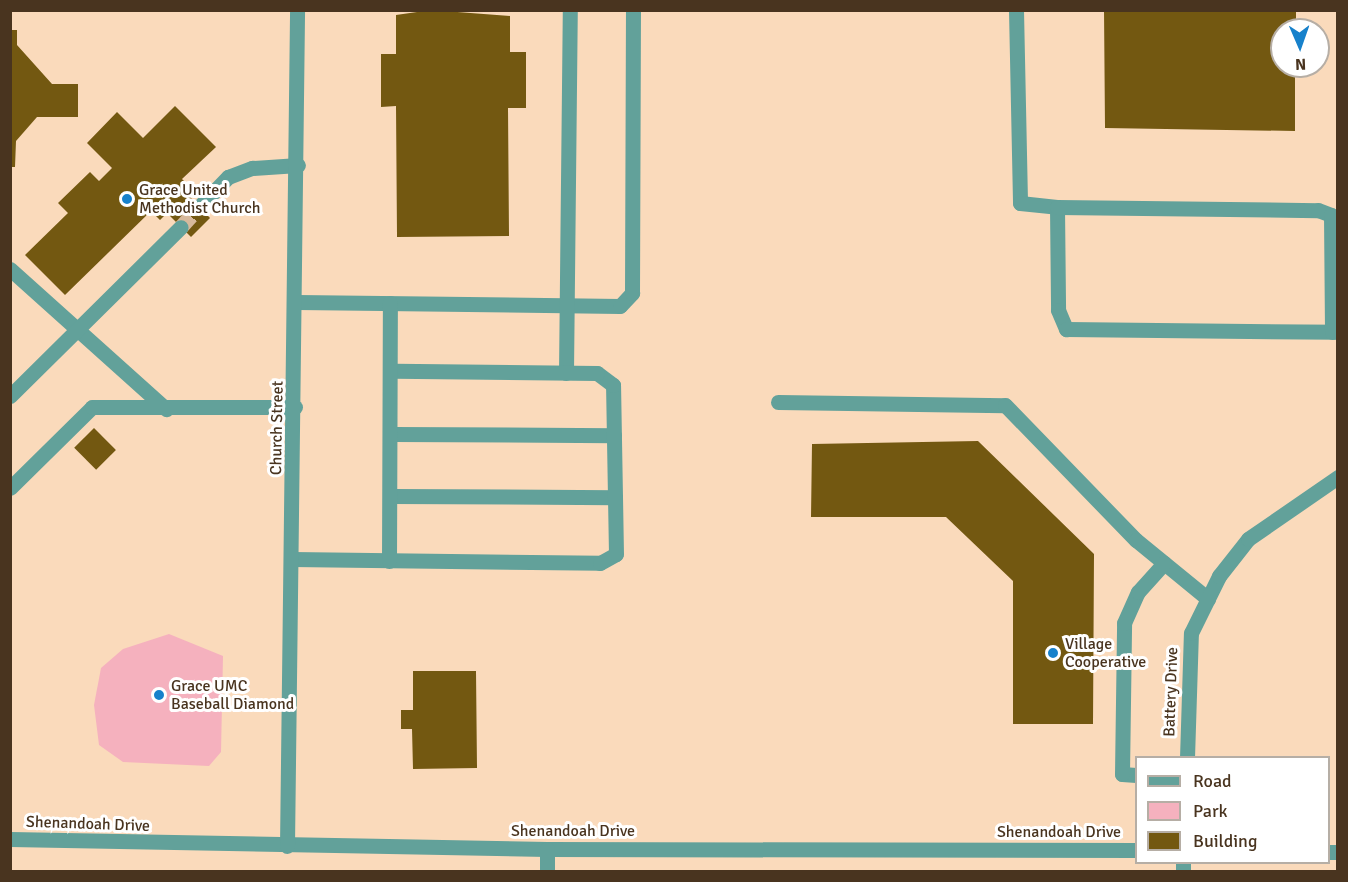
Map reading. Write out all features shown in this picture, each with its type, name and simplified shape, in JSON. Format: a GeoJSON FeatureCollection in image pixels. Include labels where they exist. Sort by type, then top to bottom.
{"type":"FeatureCollection","features":[{"type":"Feature","properties":{"kind":"street","name":"Church Street"},"geometry":{"type":"LineString","coordinates":[[287,846],[297,302],[297,10]]}},
{"type":"Feature","properties":{"kind":"street"},"geometry":{"type":"LineString","coordinates":[[566,373],[569,305],[570,10]]}},
{"type":"Feature","properties":{"kind":"street"},"geometry":{"type":"LineString","coordinates":[[297,302],[620,306],[632,293],[633,10]]}},
{"type":"Feature","properties":{"kind":"street"},"geometry":{"type":"LineString","coordinates":[[1016,10],[1020,204],[1057,207],[1318,210],[1331,215],[1335,332],[1066,329],[1058,310],[1057,207]]}},
{"type":"Feature","properties":{"kind":"street"},"geometry":{"type":"LineString","coordinates":[[199,207],[228,177],[252,168],[298,165]]}},
{"type":"Feature","properties":{"kind":"street"},"geometry":{"type":"LineString","coordinates":[[10,396],[181,227]]}},
{"type":"Feature","properties":{"kind":"street"},"geometry":{"type":"LineString","coordinates":[[10,269],[166,409]]}},
{"type":"Feature","properties":{"kind":"street"},"geometry":{"type":"LineString","coordinates":[[390,303],[394,371],[390,561]]}},
{"type":"Feature","properties":{"kind":"street"},"geometry":{"type":"LineString","coordinates":[[292,559],[600,563],[616,554],[613,385],[597,373],[394,371]]}},
{"type":"Feature","properties":{"kind":"street"},"geometry":{"type":"LineString","coordinates":[[778,402],[1005,405],[1164,562],[1208,599]]}},
{"type":"Feature","properties":{"kind":"street"},"geometry":{"type":"LineString","coordinates":[[10,488],[92,407],[123,404],[166,409],[295,407]]}},
{"type":"Feature","properties":{"kind":"street"},"geometry":{"type":"LineString","coordinates":[[393,434],[614,435]]}},
{"type":"Feature","properties":{"kind":"street","name":"Battery Drive"},"geometry":{"type":"LineString","coordinates":[[1187,756],[1191,633],[1208,599],[1248,539],[1338,477]]}},
{"type":"Feature","properties":{"kind":"street"},"geometry":{"type":"LineString","coordinates":[[391,496],[615,497]]}},
{"type":"Feature","properties":{"kind":"street"},"geometry":{"type":"LineString","coordinates":[[1135,775],[1122,774],[1124,623],[1138,592],[1164,562]]}},
{"type":"Feature","properties":{"kind":"street","name":"Shenandoah Drive"},"geometry":{"type":"LineString","coordinates":[[10,839],[287,846],[547,849],[1135,850]]}},
{"type":"Feature","properties":{"kind":"street"},"geometry":{"type":"LineString","coordinates":[[547,849],[547,872]]}},
{"type":"Feature","properties":{"kind":"green space","name":"Grace UMC Baseball Diamond"},"geometry":{"type":"Polygon","coordinates":[[[169,634],[223,656],[221,752],[209,766],[123,762],[99,745],[94,705],[101,668],[123,649],[169,634]]]}},
{"type":"Feature","properties":{"kind":"building"},"geometry":{"type":"Polygon","coordinates":[[[431,10],[510,16],[510,52],[526,52],[526,108],[508,108],[509,236],[397,237],[396,106],[381,107],[381,54],[396,54],[396,15],[431,10]]]}},
{"type":"Feature","properties":{"kind":"building"},"geometry":{"type":"Polygon","coordinates":[[[1104,10],[1296,10],[1296,18],[1270,18],[1270,78],[1295,78],[1295,131],[1105,128],[1104,10]]]}},
{"type":"Feature","properties":{"kind":"building"},"geometry":{"type":"Polygon","coordinates":[[[10,30],[17,30],[17,45],[52,84],[78,84],[78,117],[37,117],[16,141],[15,167],[10,167],[10,30]]]}},
{"type":"Feature","properties":{"kind":"building","name":"Grace United Methodist Church"},"geometry":{"type":"Polygon","coordinates":[[[175,106],[216,147],[182,179],[193,190],[188,195],[210,218],[191,237],[167,213],[160,220],[151,211],[65,295],[25,255],[68,213],[58,203],[90,172],[99,181],[112,168],[87,143],[117,112],[143,138],[175,106]]]}},
{"type":"Feature","properties":{"kind":"building"},"geometry":{"type":"Polygon","coordinates":[[[94,428],[116,450],[96,470],[74,448],[94,428]]]}},
{"type":"Feature","properties":{"kind":"building","name":"Village Cooperative"},"geometry":{"type":"Polygon","coordinates":[[[978,441],[1094,554],[1093,724],[1013,724],[1013,581],[946,517],[811,517],[812,444],[978,441]]]}},
{"type":"Feature","properties":{"kind":"building"},"geometry":{"type":"Polygon","coordinates":[[[413,671],[476,671],[477,768],[413,769],[412,729],[401,729],[401,710],[413,710],[413,671]]]}},
{"type":"Feature","properties":{"kind":"tunnel"},"geometry":{"type":"LineString","coordinates":[[181,227],[199,207]]}},
{"type":"Feature","properties":{"kind":"place","name":"Grace United Methodist Church"},"geometry":{"type":"Point","coordinates":[127,199]}},
{"type":"Feature","properties":{"kind":"place","name":"Village Cooperative"},"geometry":{"type":"Point","coordinates":[1053,653]}},
{"type":"Feature","properties":{"kind":"place","name":"Grace UMC Baseball Diamond"},"geometry":{"type":"Point","coordinates":[159,695]}}]}
